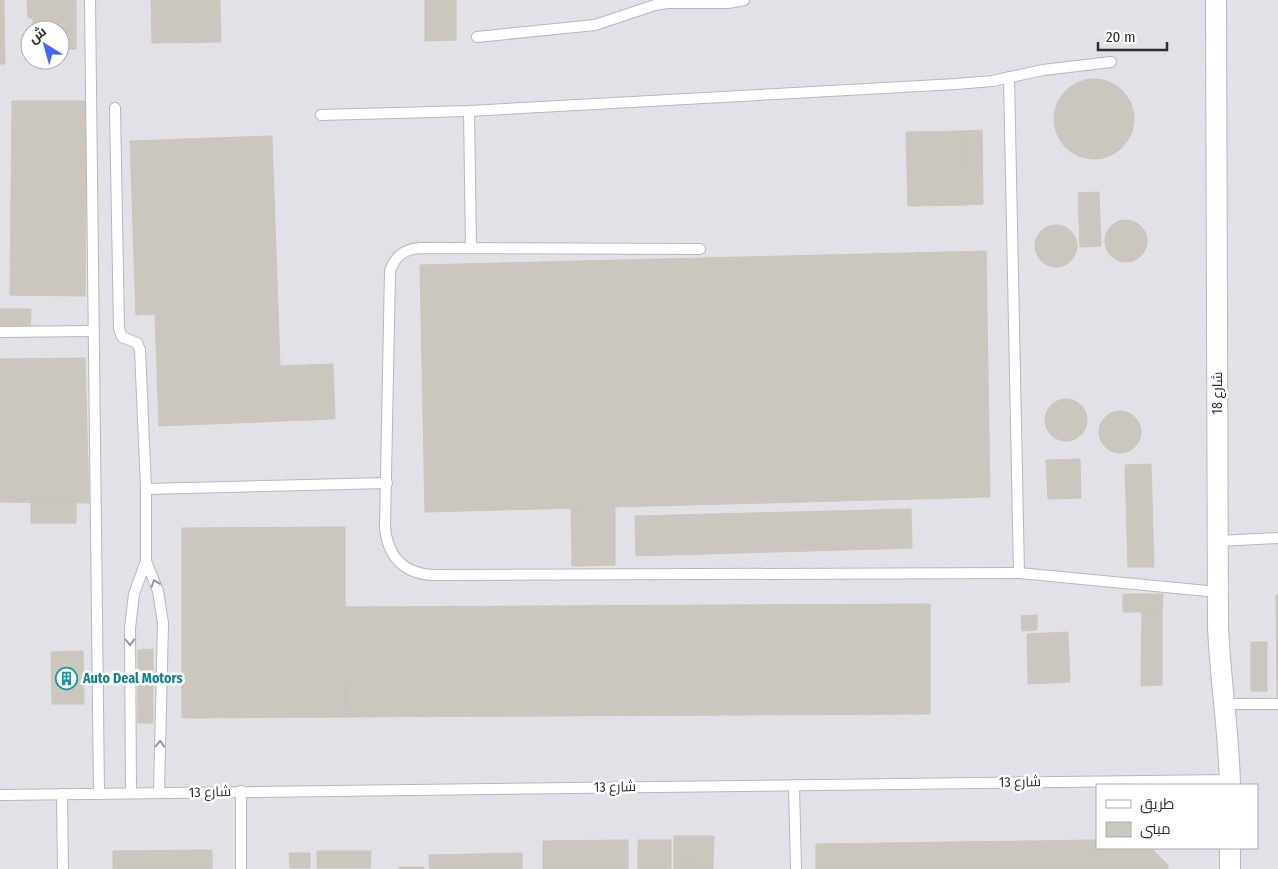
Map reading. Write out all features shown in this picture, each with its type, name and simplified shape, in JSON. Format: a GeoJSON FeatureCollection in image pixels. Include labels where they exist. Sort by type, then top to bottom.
{"type":"FeatureCollection","features":[{"type":"Feature","properties":{"kind":"street","name":"شارع 18"},"geometry":{"type":"LineString","coordinates":[[1216,0],[1219,659],[1230,782]]}},
{"type":"Feature","properties":{"kind":"street"},"geometry":{"type":"LineString","coordinates":[[1230,849],[1230,869]]}},
{"type":"Feature","properties":{"kind":"lane"},"geometry":{"type":"LineString","coordinates":[[90,0],[99,794]]}},
{"type":"Feature","properties":{"kind":"lane"},"geometry":{"type":"LineString","coordinates":[[477,37],[596,25],[655,5],[667,3],[728,3],[744,0]]}},
{"type":"Feature","properties":{"kind":"lane"},"geometry":{"type":"LineString","coordinates":[[321,116],[469,112],[956,84],[992,81],[1077,65],[1111,62]]}},
{"type":"Feature","properties":{"kind":"lane"},"geometry":{"type":"LineString","coordinates":[[1009,77],[1019,573]]}},
{"type":"Feature","properties":{"kind":"lane"},"geometry":{"type":"LineString","coordinates":[[116,108],[119,329],[122,337],[137,343],[140,350],[146,489],[146,560],[134,594],[130,628],[131,793]]}},
{"type":"Feature","properties":{"kind":"lane"},"geometry":{"type":"LineString","coordinates":[[469,112],[471,248]]}},
{"type":"Feature","properties":{"kind":"lane"},"geometry":{"type":"LineString","coordinates":[[700,249],[412,248],[398,256],[390,270],[385,526],[386,538],[396,560],[422,574],[1019,573],[1218,592]]}},
{"type":"Feature","properties":{"kind":"lane"},"geometry":{"type":"LineString","coordinates":[[0,332],[93,331]]}},
{"type":"Feature","properties":{"kind":"lane"},"geometry":{"type":"LineString","coordinates":[[146,489],[387,483]]}},
{"type":"Feature","properties":{"kind":"lane"},"geometry":{"type":"LineString","coordinates":[[1218,541],[1278,538]]}},
{"type":"Feature","properties":{"kind":"lane"},"geometry":{"type":"LineString","coordinates":[[146,560],[158,591],[163,624],[159,793]]}},
{"type":"Feature","properties":{"kind":"lane"},"geometry":{"type":"LineString","coordinates":[[1224,704],[1278,704]]}},
{"type":"Feature","properties":{"kind":"lane","name":"شارع 13"},"geometry":{"type":"LineString","coordinates":[[0,795],[794,785],[1230,782]]}},
{"type":"Feature","properties":{"kind":"lane"},"geometry":{"type":"LineString","coordinates":[[794,785],[796,869]]}},
{"type":"Feature","properties":{"kind":"lane"},"geometry":{"type":"LineString","coordinates":[[241,791],[241,869]]}},
{"type":"Feature","properties":{"kind":"lane"},"geometry":{"type":"LineString","coordinates":[[62,794],[64,869]]}},
{"type":"Feature","properties":{"kind":"shaded area"},"geometry":{"type":"Polygon","coordinates":[[[0,0],[1278,0],[1278,869],[0,869],[0,0]]]}},
{"type":"Feature","properties":{"kind":"building"},"geometry":{"type":"Polygon","coordinates":[[[0,0],[4,0],[5,64],[0,64],[0,0]]]}},
{"type":"Feature","properties":{"kind":"building"},"geometry":{"type":"Polygon","coordinates":[[[27,0],[76,0],[76,49],[70,49],[70,20],[33,20],[33,18],[28,18],[27,0]]]}},
{"type":"Feature","properties":{"kind":"building"},"geometry":{"type":"Polygon","coordinates":[[[151,0],[220,0],[221,42],[152,43],[151,0]]]}},
{"type":"Feature","properties":{"kind":"building"},"geometry":{"type":"Polygon","coordinates":[[[425,0],[456,0],[456,40],[425,41],[425,0]]]}},
{"type":"Feature","properties":{"kind":"building"},"geometry":{"type":"Polygon","coordinates":[[[1094,79],[1109,82],[1122,91],[1131,104],[1134,119],[1131,134],[1122,147],[1109,156],[1094,159],[1079,156],[1066,147],[1057,134],[1054,119],[1057,104],[1066,91],[1079,82],[1094,79]]]}},
{"type":"Feature","properties":{"kind":"building"},"geometry":{"type":"Polygon","coordinates":[[[12,101],[87,101],[85,296],[10,295],[12,101]]]}},
{"type":"Feature","properties":{"kind":"building"},"geometry":{"type":"Polygon","coordinates":[[[982,130],[983,204],[963,205],[962,131],[982,130]]]}},
{"type":"Feature","properties":{"kind":"building"},"geometry":{"type":"Polygon","coordinates":[[[962,131],[963,205],[908,206],[906,132],[962,131]]]}},
{"type":"Feature","properties":{"kind":"building"},"geometry":{"type":"Polygon","coordinates":[[[272,136],[280,366],[333,364],[335,419],[159,426],[155,314],[136,315],[130,141],[272,136]]]}},
{"type":"Feature","properties":{"kind":"building"},"geometry":{"type":"Polygon","coordinates":[[[1099,192],[1101,246],[1080,247],[1078,193],[1099,192]]]}},
{"type":"Feature","properties":{"kind":"building"},"geometry":{"type":"Polygon","coordinates":[[[1130,220],[1138,223],[1144,229],[1147,241],[1144,253],[1138,259],[1122,262],[1114,259],[1108,253],[1105,237],[1108,229],[1114,223],[1130,220]]]}},
{"type":"Feature","properties":{"kind":"building"},"geometry":{"type":"Polygon","coordinates":[[[1060,225],[1068,228],[1074,234],[1077,246],[1074,258],[1068,264],[1052,267],[1044,264],[1038,258],[1035,242],[1038,234],[1044,228],[1060,225]]]}},
{"type":"Feature","properties":{"kind":"building"},"geometry":{"type":"Polygon","coordinates":[[[986,251],[990,497],[425,512],[420,265],[986,251]]]}},
{"type":"Feature","properties":{"kind":"building"},"geometry":{"type":"Polygon","coordinates":[[[0,309],[31,309],[30,330],[0,330],[0,309]]]}},
{"type":"Feature","properties":{"kind":"building"},"geometry":{"type":"Polygon","coordinates":[[[85,358],[89,503],[0,502],[0,359],[85,358]]]}},
{"type":"Feature","properties":{"kind":"building"},"geometry":{"type":"Polygon","coordinates":[[[1070,399],[1078,402],[1084,408],[1087,420],[1084,432],[1078,438],[1062,441],[1054,438],[1048,432],[1045,416],[1048,408],[1054,402],[1070,399]]]}},
{"type":"Feature","properties":{"kind":"building"},"geometry":{"type":"Polygon","coordinates":[[[1124,411],[1132,414],[1138,420],[1141,432],[1138,444],[1132,450],[1116,453],[1108,450],[1102,444],[1099,428],[1102,420],[1108,414],[1124,411]]]}},
{"type":"Feature","properties":{"kind":"building"},"geometry":{"type":"Polygon","coordinates":[[[1080,459],[1081,498],[1048,499],[1046,460],[1080,459]]]}},
{"type":"Feature","properties":{"kind":"building"},"geometry":{"type":"Polygon","coordinates":[[[1151,464],[1154,567],[1128,567],[1125,465],[1151,464]]]}},
{"type":"Feature","properties":{"kind":"building"},"geometry":{"type":"Polygon","coordinates":[[[31,502],[76,502],[76,523],[31,523],[31,502]]]}},
{"type":"Feature","properties":{"kind":"building"},"geometry":{"type":"Polygon","coordinates":[[[615,507],[615,565],[572,566],[571,508],[615,507]]]}},
{"type":"Feature","properties":{"kind":"building"},"geometry":{"type":"Polygon","coordinates":[[[911,509],[912,548],[636,556],[635,516],[911,509]]]}},
{"type":"Feature","properties":{"kind":"building"},"geometry":{"type":"Polygon","coordinates":[[[345,527],[345,717],[182,718],[182,528],[345,527]]]}},
{"type":"Feature","properties":{"kind":"building"},"geometry":{"type":"Polygon","coordinates":[[[1123,594],[1163,594],[1162,612],[1123,612],[1123,594]]]}},
{"type":"Feature","properties":{"kind":"building"},"geometry":{"type":"Polygon","coordinates":[[[1276,595],[1278,595],[1277,701],[1276,595]]]}},
{"type":"Feature","properties":{"kind":"building"},"geometry":{"type":"Polygon","coordinates":[[[930,604],[930,714],[345,717],[344,607],[930,604]]]}},
{"type":"Feature","properties":{"kind":"building"},"geometry":{"type":"Polygon","coordinates":[[[1142,612],[1162,612],[1162,685],[1141,686],[1142,612]]]}},
{"type":"Feature","properties":{"kind":"building"},"geometry":{"type":"Polygon","coordinates":[[[1037,615],[1037,630],[1022,631],[1021,616],[1037,615]]]}},
{"type":"Feature","properties":{"kind":"building"},"geometry":{"type":"Polygon","coordinates":[[[1068,632],[1070,682],[1028,684],[1027,634],[1068,632]]]}},
{"type":"Feature","properties":{"kind":"building"},"geometry":{"type":"Polygon","coordinates":[[[1251,642],[1267,642],[1267,691],[1251,691],[1251,642]]]}},
{"type":"Feature","properties":{"kind":"building"},"geometry":{"type":"Polygon","coordinates":[[[153,649],[153,723],[138,723],[138,650],[153,649]]]}},
{"type":"Feature","properties":{"kind":"building","name":"Auto Deal Motors"},"geometry":{"type":"Polygon","coordinates":[[[83,651],[84,704],[52,704],[51,652],[83,651]]]}},
{"type":"Feature","properties":{"kind":"building"},"geometry":{"type":"Polygon","coordinates":[[[674,836],[714,836],[713,864],[674,863],[674,836]]]}},
{"type":"Feature","properties":{"kind":"building"},"geometry":{"type":"Polygon","coordinates":[[[628,840],[628,869],[543,869],[543,841],[628,840]]]}},
{"type":"Feature","properties":{"kind":"building"},"geometry":{"type":"Polygon","coordinates":[[[638,840],[671,840],[671,869],[638,869],[638,840]]]}},
{"type":"Feature","properties":{"kind":"building"},"geometry":{"type":"Polygon","coordinates":[[[1096,840],[1096,849],[1152,849],[1168,865],[1168,869],[816,869],[816,844],[1096,840]]]}},
{"type":"Feature","properties":{"kind":"building"},"geometry":{"type":"Polygon","coordinates":[[[212,850],[212,869],[113,869],[113,851],[212,850]]]}},
{"type":"Feature","properties":{"kind":"building"},"geometry":{"type":"Polygon","coordinates":[[[317,851],[371,851],[370,868],[317,868],[317,851]]]}},
{"type":"Feature","properties":{"kind":"building"},"geometry":{"type":"Polygon","coordinates":[[[289,853],[310,853],[310,868],[290,868],[289,853]]]}},
{"type":"Feature","properties":{"kind":"building"},"geometry":{"type":"Polygon","coordinates":[[[522,853],[522,869],[430,869],[429,855],[522,853]]]}},
{"type":"Feature","properties":{"kind":"building"},"geometry":{"type":"Polygon","coordinates":[[[674,863],[713,864],[713,869],[674,869],[674,863]]]}},
{"type":"Feature","properties":{"kind":"building"},"geometry":{"type":"Polygon","coordinates":[[[399,867],[424,867],[424,869],[399,869],[399,867]]]}},
{"type":"Feature","properties":{"kind":"place","name":"Auto Deal Motors"},"geometry":{"type":"Point","coordinates":[67,678]}}]}
